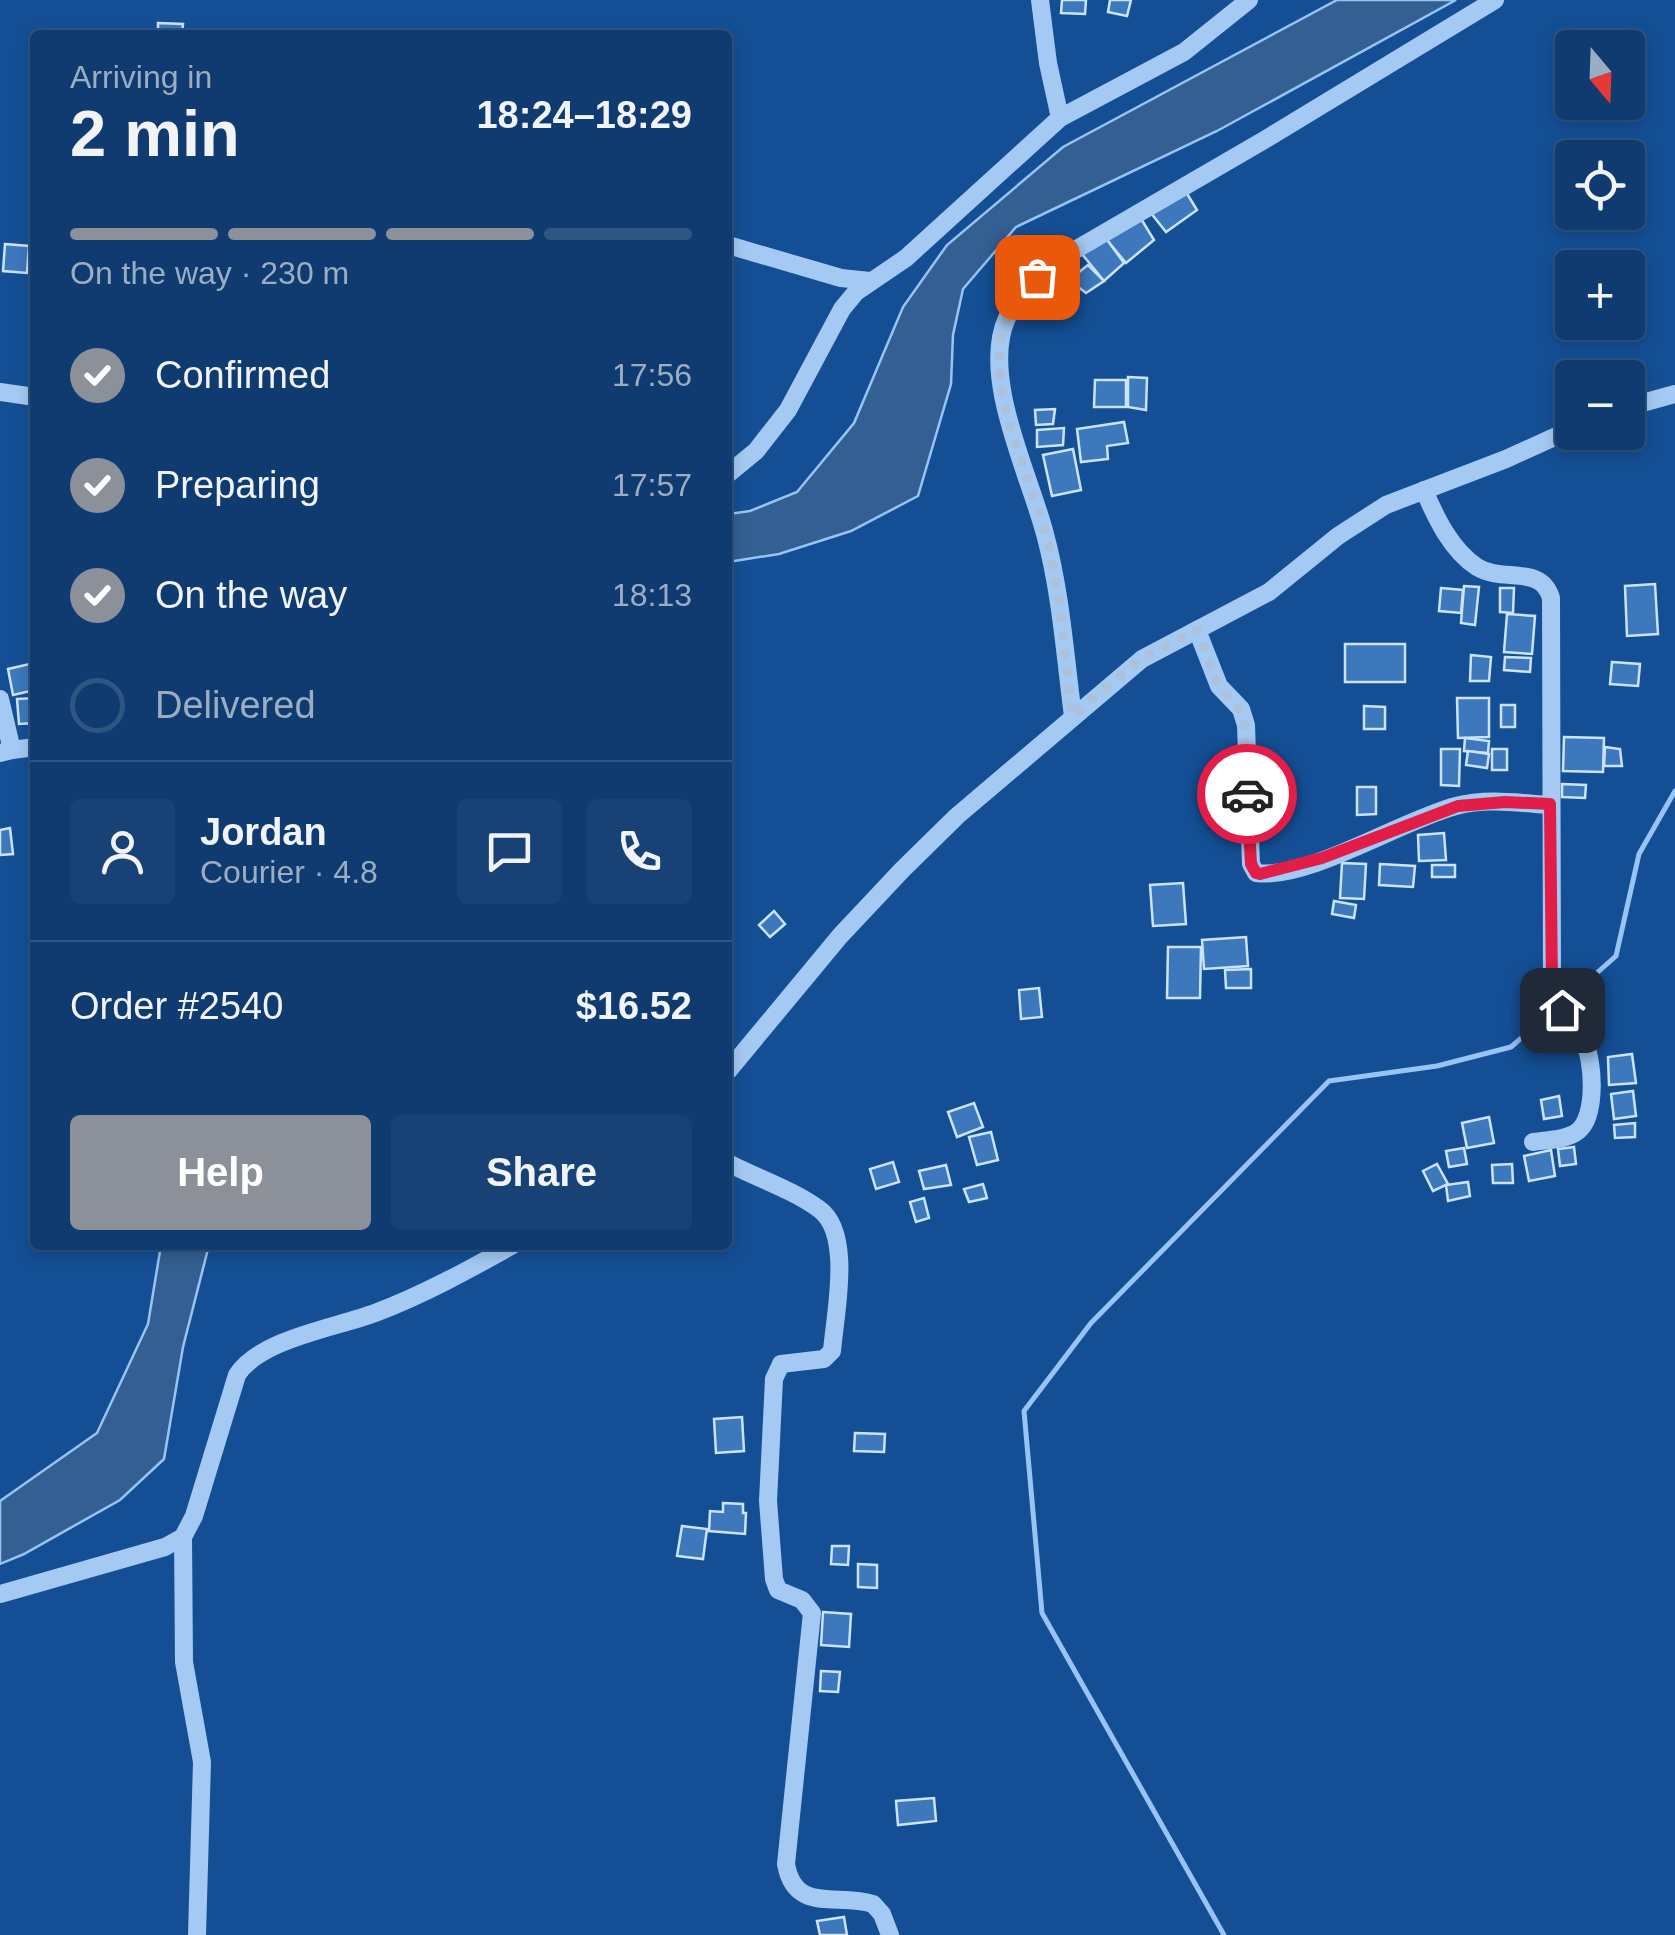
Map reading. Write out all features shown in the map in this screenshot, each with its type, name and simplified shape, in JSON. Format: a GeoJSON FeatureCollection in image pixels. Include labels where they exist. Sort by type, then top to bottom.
{"type":"FeatureCollection","features":[{"type":"Feature","properties":{"kind":"street"},"geometry":{"type":"LineString","coordinates":[[1040,0],[1060,118]]}},
{"type":"Feature","properties":{"kind":"street"},"geometry":{"type":"LineString","coordinates":[[732,471],[756,451],[788,410],[842,309],[870,281],[906,258],[1060,118],[1184,52],[1249,0]]}},
{"type":"Feature","properties":{"kind":"street"},"geometry":{"type":"LineString","coordinates":[[1072,716],[1045,533],[1003,397],[1001,356],[1005,322],[1018,298],[1037,277],[1064,257],[1266,140],[1494,0]]}},
{"type":"Feature","properties":{"kind":"street"},"geometry":{"type":"LineString","coordinates":[[732,246],[841,278],[870,281]]}},
{"type":"Feature","properties":{"kind":"street"},"geometry":{"type":"LineString","coordinates":[[0,392],[30,396]]}},
{"type":"Feature","properties":{"kind":"street"},"geometry":{"type":"LineString","coordinates":[[1645,402],[1675,394]]}},
{"type":"Feature","properties":{"kind":"street"},"geometry":{"type":"LineString","coordinates":[[732,1066],[840,936],[902,870],[957,816],[1142,658],[1269,592],[1364,517],[1555,437]]}},
{"type":"Feature","properties":{"kind":"street"},"geometry":{"type":"LineString","coordinates":[[1424,490],[1444,530],[1476,566],[1493,574],[1537,578],[1549,590],[1553,664],[1552,985],[1556,1001],[1587,1046],[1591,1102],[1579,1130],[1570,1136],[1532,1142]]}},
{"type":"Feature","properties":{"kind":"street"},"geometry":{"type":"LineString","coordinates":[[1197,630],[1219,686],[1241,709],[1246,725],[1251,864],[1256,873],[1295,868],[1458,806],[1550,804]]}},
{"type":"Feature","properties":{"kind":"street"},"geometry":{"type":"LineString","coordinates":[[0,699],[6,752]]}},
{"type":"Feature","properties":{"kind":"street"},"geometry":{"type":"LineString","coordinates":[[732,1166],[820,1209],[832,1221],[838,1239],[840,1261],[832,1351],[824,1359],[781,1364],[774,1379],[768,1501],[774,1579],[778,1590],[802,1600],[812,1613],[786,1864],[793,1886],[800,1892],[827,1900],[873,1904],[882,1914],[890,1935]]}},
{"type":"Feature","properties":{"kind":"street"},"geometry":{"type":"LineString","coordinates":[[198,1935],[202,1762],[184,1662],[183,1536],[194,1516],[238,1375],[244,1364],[268,1349],[376,1313],[456,1277],[504,1250]]}},
{"type":"Feature","properties":{"kind":"street"},"geometry":{"type":"LineString","coordinates":[[0,1594],[144,1554],[183,1536]]}},
{"type":"Feature","properties":{"kind":"water"},"geometry":{"type":"Polygon","coordinates":[[[1337,0],[1456,0],[1217,131],[1016,227],[963,289],[953,335],[951,384],[918,496],[851,531],[779,554],[732,561],[732,513],[750,511],[797,492],[854,423],[903,307],[947,245],[1063,147],[1337,0]]]}},
{"type":"Feature","properties":{"kind":"water"},"geometry":{"type":"Polygon","coordinates":[[[160,1250],[208,1250],[183,1347],[164,1459],[120,1500],[0,1564],[0,1501],[97,1433],[148,1324],[160,1250]]]}},
{"type":"Feature","properties":{"kind":"building"},"geometry":{"type":"Polygon","coordinates":[[[1062,0],[1086,0],[1085,14],[1061,13],[1062,0]]]}},
{"type":"Feature","properties":{"kind":"building"},"geometry":{"type":"Polygon","coordinates":[[[1110,0],[1131,0],[1127,16],[1108,12],[1110,0]]]}},
{"type":"Feature","properties":{"kind":"building"},"geometry":{"type":"Polygon","coordinates":[[[158,23],[183,24],[182,30],[158,30],[158,23]]]}},
{"type":"Feature","properties":{"kind":"building"},"geometry":{"type":"Polygon","coordinates":[[[1186,192],[1197,210],[1166,232],[1151,213],[1186,192]]]}},
{"type":"Feature","properties":{"kind":"building"},"geometry":{"type":"Polygon","coordinates":[[[1140,217],[1154,240],[1126,263],[1106,239],[1140,217]]]}},
{"type":"Feature","properties":{"kind":"building"},"geometry":{"type":"Polygon","coordinates":[[[1105,237],[1124,263],[1104,281],[1082,254],[1105,237]]]}},
{"type":"Feature","properties":{"kind":"building"},"geometry":{"type":"Polygon","coordinates":[[[5,244],[29,246],[27,273],[3,271],[5,244]]]}},
{"type":"Feature","properties":{"kind":"building"},"geometry":{"type":"Polygon","coordinates":[[[1088,265],[1104,281],[1086,293],[1069,280],[1088,265]]]}},
{"type":"Feature","properties":{"kind":"building"},"geometry":{"type":"Polygon","coordinates":[[[1128,377],[1147,378],[1146,410],[1128,407],[1128,377]]]}},
{"type":"Feature","properties":{"kind":"building"},"geometry":{"type":"Polygon","coordinates":[[[1095,380],[1126,380],[1126,407],[1094,407],[1095,380]]]}},
{"type":"Feature","properties":{"kind":"building"},"geometry":{"type":"Polygon","coordinates":[[[1055,409],[1053,424],[1036,425],[1035,410],[1055,409]]]}},
{"type":"Feature","properties":{"kind":"building"},"geometry":{"type":"Polygon","coordinates":[[[1124,422],[1128,443],[1107,446],[1108,459],[1081,462],[1077,429],[1124,422]]]}},
{"type":"Feature","properties":{"kind":"building"},"geometry":{"type":"Polygon","coordinates":[[[1064,428],[1063,445],[1037,447],[1037,430],[1064,428]]]}},
{"type":"Feature","properties":{"kind":"building"},"geometry":{"type":"Polygon","coordinates":[[[1073,449],[1081,490],[1052,496],[1043,455],[1073,449]]]}},
{"type":"Feature","properties":{"kind":"building"},"geometry":{"type":"Polygon","coordinates":[[[1655,584],[1658,634],[1627,636],[1625,586],[1655,584]]]}},
{"type":"Feature","properties":{"kind":"building"},"geometry":{"type":"Polygon","coordinates":[[[1464,586],[1479,587],[1475,625],[1461,623],[1464,586]]]}},
{"type":"Feature","properties":{"kind":"building"},"geometry":{"type":"Polygon","coordinates":[[[1441,588],[1463,590],[1461,613],[1439,611],[1441,588]]]}},
{"type":"Feature","properties":{"kind":"building"},"geometry":{"type":"Polygon","coordinates":[[[1500,588],[1514,588],[1513,613],[1500,612],[1500,588]]]}},
{"type":"Feature","properties":{"kind":"building"},"geometry":{"type":"Polygon","coordinates":[[[1507,614],[1535,616],[1532,654],[1504,652],[1507,614]]]}},
{"type":"Feature","properties":{"kind":"building"},"geometry":{"type":"Polygon","coordinates":[[[1345,644],[1405,644],[1405,682],[1345,682],[1345,644]]]}},
{"type":"Feature","properties":{"kind":"building"},"geometry":{"type":"Polygon","coordinates":[[[1471,655],[1491,657],[1489,681],[1470,681],[1471,655]]]}},
{"type":"Feature","properties":{"kind":"building"},"geometry":{"type":"Polygon","coordinates":[[[1505,657],[1531,658],[1530,672],[1504,670],[1505,657]]]}},
{"type":"Feature","properties":{"kind":"building"},"geometry":{"type":"Polygon","coordinates":[[[1612,662],[1640,664],[1638,686],[1610,684],[1612,662]]]}},
{"type":"Feature","properties":{"kind":"building"},"geometry":{"type":"Polygon","coordinates":[[[30,664],[30,691],[13,695],[8,669],[30,664]]]}},
{"type":"Feature","properties":{"kind":"building"},"geometry":{"type":"Polygon","coordinates":[[[30,698],[30,723],[19,724],[17,699],[30,698]]]}},
{"type":"Feature","properties":{"kind":"building"},"geometry":{"type":"Polygon","coordinates":[[[1457,698],[1489,698],[1489,737],[1458,738],[1457,698]]]}},
{"type":"Feature","properties":{"kind":"building"},"geometry":{"type":"Polygon","coordinates":[[[1501,705],[1515,705],[1515,727],[1501,727],[1501,705]]]}},
{"type":"Feature","properties":{"kind":"building"},"geometry":{"type":"Polygon","coordinates":[[[1364,706],[1385,707],[1385,729],[1364,729],[1364,706]]]}},
{"type":"Feature","properties":{"kind":"building"},"geometry":{"type":"Polygon","coordinates":[[[1564,737],[1604,738],[1603,772],[1563,771],[1564,737]]]}},
{"type":"Feature","properties":{"kind":"building"},"geometry":{"type":"Polygon","coordinates":[[[1465,738],[1489,741],[1488,753],[1464,751],[1465,738]]]}},
{"type":"Feature","properties":{"kind":"building"},"geometry":{"type":"Polygon","coordinates":[[[1605,747],[1620,749],[1622,766],[1604,766],[1605,747]]]}},
{"type":"Feature","properties":{"kind":"building"},"geometry":{"type":"Polygon","coordinates":[[[1441,749],[1460,749],[1459,786],[1441,785],[1441,749]]]}},
{"type":"Feature","properties":{"kind":"building"},"geometry":{"type":"Polygon","coordinates":[[[1492,749],[1507,749],[1507,770],[1492,770],[1492,749]]]}},
{"type":"Feature","properties":{"kind":"building"},"geometry":{"type":"Polygon","coordinates":[[[1468,751],[1489,754],[1487,768],[1466,765],[1468,751]]]}},
{"type":"Feature","properties":{"kind":"building"},"geometry":{"type":"Polygon","coordinates":[[[1562,784],[1586,785],[1585,798],[1562,797],[1562,784]]]}},
{"type":"Feature","properties":{"kind":"building"},"geometry":{"type":"Polygon","coordinates":[[[1357,787],[1376,787],[1376,814],[1357,815],[1357,787]]]}},
{"type":"Feature","properties":{"kind":"building"},"geometry":{"type":"Polygon","coordinates":[[[10,828],[13,854],[0,855],[0,830],[10,828]]]}},
{"type":"Feature","properties":{"kind":"building"},"geometry":{"type":"Polygon","coordinates":[[[1444,833],[1446,860],[1419,861],[1418,835],[1444,833]]]}},
{"type":"Feature","properties":{"kind":"building"},"geometry":{"type":"Polygon","coordinates":[[[1342,863],[1366,864],[1364,899],[1340,898],[1342,863]]]}},
{"type":"Feature","properties":{"kind":"building"},"geometry":{"type":"Polygon","coordinates":[[[1380,864],[1415,866],[1413,887],[1379,885],[1380,864]]]}},
{"type":"Feature","properties":{"kind":"building"},"geometry":{"type":"Polygon","coordinates":[[[1432,865],[1455,865],[1455,877],[1432,877],[1432,865]]]}},
{"type":"Feature","properties":{"kind":"building"},"geometry":{"type":"Polygon","coordinates":[[[1183,883],[1186,924],[1153,926],[1150,885],[1183,883]]]}},
{"type":"Feature","properties":{"kind":"building"},"geometry":{"type":"Polygon","coordinates":[[[1334,901],[1356,905],[1354,918],[1332,914],[1334,901]]]}},
{"type":"Feature","properties":{"kind":"building"},"geometry":{"type":"Polygon","coordinates":[[[774,911],[785,924],[770,937],[759,925],[774,911]]]}},
{"type":"Feature","properties":{"kind":"building"},"geometry":{"type":"Polygon","coordinates":[[[1246,937],[1248,966],[1204,969],[1202,940],[1246,937]]]}},
{"type":"Feature","properties":{"kind":"building"},"geometry":{"type":"Polygon","coordinates":[[[1168,947],[1201,947],[1200,998],[1167,998],[1168,947]]]}},
{"type":"Feature","properties":{"kind":"building"},"geometry":{"type":"Polygon","coordinates":[[[1251,969],[1251,988],[1226,988],[1225,970],[1251,969]]]}},
{"type":"Feature","properties":{"kind":"building"},"geometry":{"type":"Polygon","coordinates":[[[1039,988],[1042,1017],[1021,1019],[1019,990],[1039,988]]]}},
{"type":"Feature","properties":{"kind":"building"},"geometry":{"type":"Polygon","coordinates":[[[1632,1054],[1636,1083],[1609,1085],[1608,1057],[1632,1054]]]}},
{"type":"Feature","properties":{"kind":"building"},"geometry":{"type":"Polygon","coordinates":[[[1633,1091],[1636,1116],[1614,1119],[1611,1094],[1633,1091]]]}},
{"type":"Feature","properties":{"kind":"building"},"geometry":{"type":"Polygon","coordinates":[[[1559,1096],[1562,1116],[1544,1119],[1541,1100],[1559,1096]]]}},
{"type":"Feature","properties":{"kind":"building"},"geometry":{"type":"Polygon","coordinates":[[[974,1103],[983,1127],[957,1137],[948,1112],[974,1103]]]}},
{"type":"Feature","properties":{"kind":"building"},"geometry":{"type":"Polygon","coordinates":[[[1489,1117],[1494,1143],[1467,1148],[1462,1123],[1489,1117]]]}},
{"type":"Feature","properties":{"kind":"building"},"geometry":{"type":"Polygon","coordinates":[[[1635,1123],[1635,1137],[1615,1138],[1614,1125],[1635,1123]]]}},
{"type":"Feature","properties":{"kind":"building"},"geometry":{"type":"Polygon","coordinates":[[[991,1132],[998,1160],[977,1165],[969,1137],[991,1132]]]}},
{"type":"Feature","properties":{"kind":"building"},"geometry":{"type":"Polygon","coordinates":[[[1574,1147],[1576,1164],[1560,1166],[1558,1149],[1574,1147]]]}},
{"type":"Feature","properties":{"kind":"building"},"geometry":{"type":"Polygon","coordinates":[[[1464,1148],[1467,1164],[1449,1167],[1446,1151],[1464,1148]]]}},
{"type":"Feature","properties":{"kind":"building"},"geometry":{"type":"Polygon","coordinates":[[[1551,1150],[1555,1176],[1529,1181],[1524,1156],[1551,1150]]]}},
{"type":"Feature","properties":{"kind":"building"},"geometry":{"type":"Polygon","coordinates":[[[893,1162],[899,1182],[876,1189],[870,1169],[893,1162]]]}},
{"type":"Feature","properties":{"kind":"building"},"geometry":{"type":"Polygon","coordinates":[[[1437,1164],[1448,1184],[1433,1191],[1423,1171],[1437,1164]]]}},
{"type":"Feature","properties":{"kind":"building"},"geometry":{"type":"Polygon","coordinates":[[[1512,1164],[1513,1183],[1493,1183],[1492,1165],[1512,1164]]]}},
{"type":"Feature","properties":{"kind":"building"},"geometry":{"type":"Polygon","coordinates":[[[946,1165],[951,1185],[924,1189],[919,1171],[946,1165]]]}},
{"type":"Feature","properties":{"kind":"building"},"geometry":{"type":"Polygon","coordinates":[[[1468,1182],[1470,1196],[1448,1201],[1446,1185],[1468,1182]]]}},
{"type":"Feature","properties":{"kind":"building"},"geometry":{"type":"Polygon","coordinates":[[[983,1184],[987,1198],[969,1202],[964,1189],[983,1184]]]}},
{"type":"Feature","properties":{"kind":"building"},"geometry":{"type":"Polygon","coordinates":[[[924,1198],[929,1218],[916,1222],[910,1202],[924,1198]]]}},
{"type":"Feature","properties":{"kind":"building"},"geometry":{"type":"Polygon","coordinates":[[[742,1417],[744,1451],[716,1453],[714,1419],[742,1417]]]}},
{"type":"Feature","properties":{"kind":"building"},"geometry":{"type":"Polygon","coordinates":[[[855,1433],[885,1434],[884,1452],[854,1451],[855,1433]]]}},
{"type":"Feature","properties":{"kind":"building"},"geometry":{"type":"Polygon","coordinates":[[[723,1503],[743,1504],[745,1534],[709,1531],[710,1511],[723,1512],[723,1503]]]}},
{"type":"Feature","properties":{"kind":"building"},"geometry":{"type":"Polygon","coordinates":[[[682,1526],[707,1529],[703,1559],[677,1556],[682,1526]]]}},
{"type":"Feature","properties":{"kind":"building"},"geometry":{"type":"Polygon","coordinates":[[[832,1546],[849,1546],[848,1565],[831,1564],[832,1546]]]}},
{"type":"Feature","properties":{"kind":"building"},"geometry":{"type":"Polygon","coordinates":[[[858,1564],[877,1565],[877,1588],[858,1587],[858,1564]]]}},
{"type":"Feature","properties":{"kind":"building"},"geometry":{"type":"Polygon","coordinates":[[[823,1612],[851,1614],[849,1647],[821,1645],[823,1612]]]}},
{"type":"Feature","properties":{"kind":"building"},"geometry":{"type":"Polygon","coordinates":[[[821,1671],[840,1672],[838,1692],[820,1691],[821,1671]]]}},
{"type":"Feature","properties":{"kind":"building"},"geometry":{"type":"Polygon","coordinates":[[[934,1798],[936,1821],[898,1825],[896,1801],[934,1798]]]}},
{"type":"Feature","properties":{"kind":"building"},"geometry":{"type":"Polygon","coordinates":[[[844,1917],[847,1935],[820,1935],[817,1921],[844,1917]]]}},
{"type":"Feature","properties":{"kind":"waterway"},"geometry":{"type":"LineString","coordinates":[[1564,1002],[1616,956],[1639,854],[1675,791]]}},
{"type":"Feature","properties":{"kind":"waterway"},"geometry":{"type":"LineString","coordinates":[[1224,1935],[1042,1613],[1024,1411],[1091,1323],[1329,1081],[1437,1066],[1511,1047],[1555,1009]]}},
{"type":"Feature","properties":{"kind":"way so far"},"geometry":{"type":"LineString","coordinates":[[1037,277],[1018,298],[1005,322],[1001,356],[1003,397],[1045,533],[1072,716],[1142,658],[1197,630],[1219,686],[1244,716],[1247,794]]}},
{"type":"Feature","properties":{"kind":"route"},"geometry":{"type":"LineString","coordinates":[[1247,794],[1251,864],[1260,874],[1295,868],[1458,806],[1478,802],[1550,804],[1552,985],[1562,1010]]}}]}
